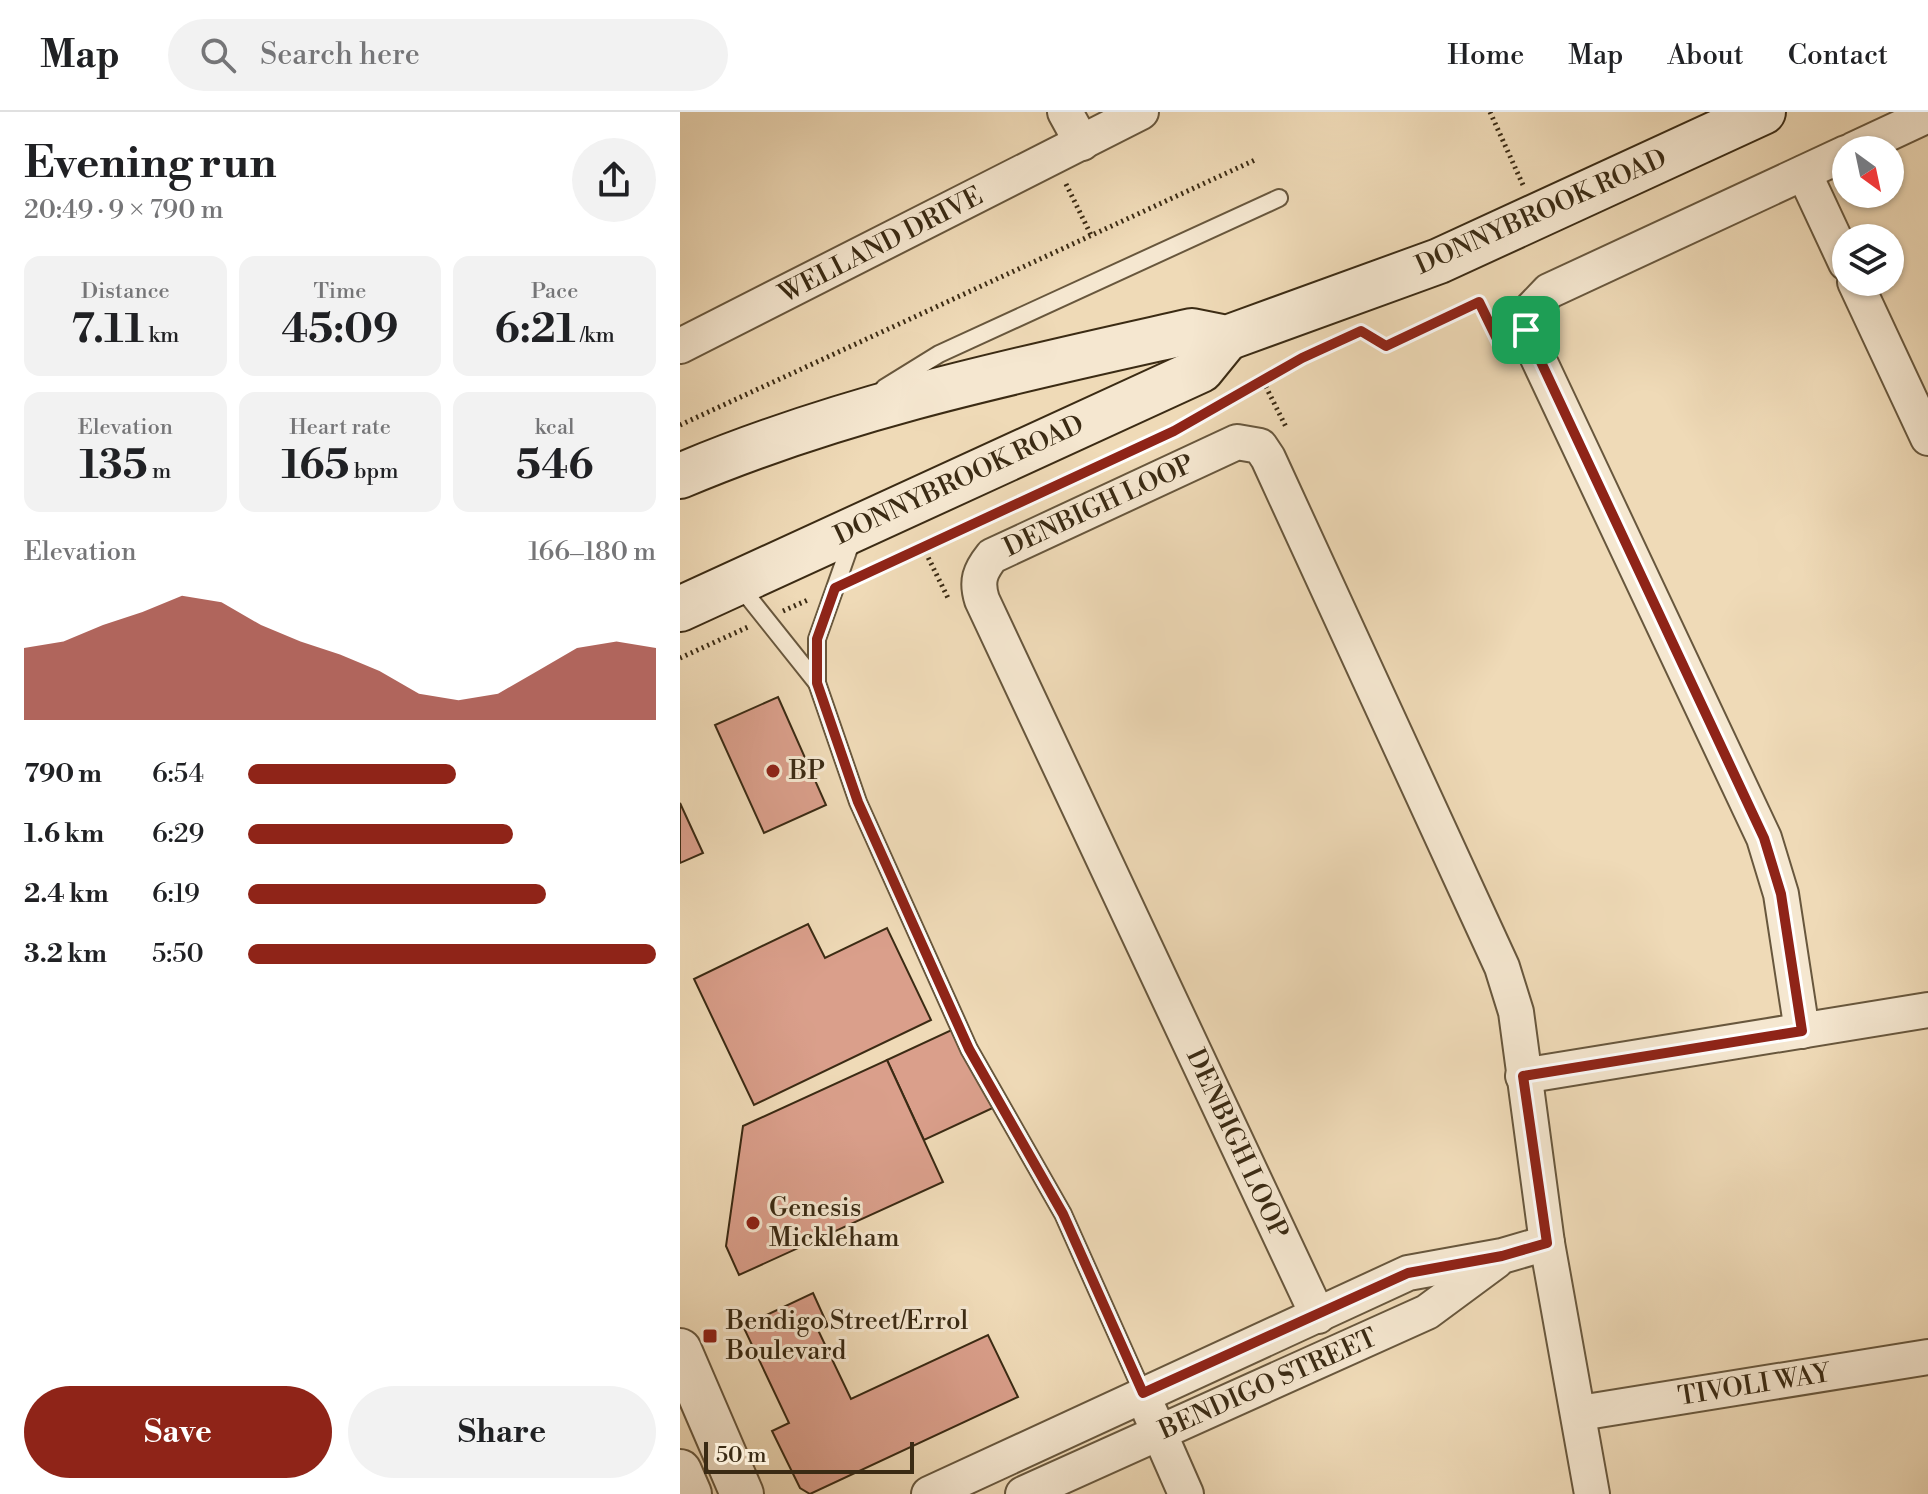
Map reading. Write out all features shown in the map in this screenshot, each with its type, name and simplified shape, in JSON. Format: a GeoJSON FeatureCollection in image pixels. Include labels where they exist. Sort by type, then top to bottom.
{"type":"FeatureCollection","features":[{"type":"Feature","properties":{"kind":"main road","name":"DONNYBROOK ROAD"},"geometry":{"type":"LineString","coordinates":[[680,609],[1201,370],[1227,338],[1439,261],[1763,112]]}},
{"type":"Feature","properties":{"kind":"main road","name":"DONNYBROOK ROAD"},"geometry":{"type":"LineString","coordinates":[[680,476],[835,418],[967,381],[1192,331],[1227,338]]}},
{"type":"Feature","properties":{"kind":"street"},"geometry":{"type":"LineString","coordinates":[[1065,112],[1082,143]]}},
{"type":"Feature","properties":{"kind":"street","name":"WELLAND DRIVE"},"geometry":{"type":"LineString","coordinates":[[680,346],[1141,112]]}},
{"type":"Feature","properties":{"kind":"street"},"geometry":{"type":"LineString","coordinates":[[1883,136],[1928,115]]}},
{"type":"Feature","properties":{"kind":"street"},"geometry":{"type":"LineString","coordinates":[[1802,1031],[1781,894],[1764,838],[1526,330],[1526,315],[1549,291],[1832,160]]}},
{"type":"Feature","properties":{"kind":"street"},"geometry":{"type":"LineString","coordinates":[[1804,173],[1832,233]]}},
{"type":"Feature","properties":{"kind":"street"},"geometry":{"type":"LineString","coordinates":[[1862,296],[1928,438]]}},
{"type":"Feature","properties":{"kind":"street","name":"DENBIGH LOOP"},"geometry":{"type":"LineString","coordinates":[[1318,1316],[982,600],[978,584],[981,570],[992,556],[1237,442],[1260,446],[1483,917],[1516,1012],[1523,1076]]}},
{"type":"Feature","properties":{"kind":"street"},"geometry":{"type":"LineString","coordinates":[[1592,1494],[1580,1413],[1547,1243],[1523,1076],[1928,1010]]}},
{"type":"Feature","properties":{"kind":"street","name":"BENDIGO STREET"},"geometry":{"type":"LineString","coordinates":[[929,1494],[1408,1273],[1502,1256],[1547,1243]]}},
{"type":"Feature","properties":{"kind":"street","name":"BENDIGO STREET"},"geometry":{"type":"LineString","coordinates":[[1023,1494],[1427,1312],[1502,1256]]}},
{"type":"Feature","properties":{"kind":"street"},"geometry":{"type":"LineString","coordinates":[[680,1350],[742,1494]]}},
{"type":"Feature","properties":{"kind":"street","name":"TIVOLI WAY"},"geometry":{"type":"LineString","coordinates":[[1580,1413],[1928,1357]]}},
{"type":"Feature","properties":{"kind":"street"},"geometry":{"type":"LineString","coordinates":[[1143,1393],[1186,1494]]}},
{"type":"Feature","properties":{"kind":"street"},"geometry":{"type":"LineString","coordinates":[[680,1471],[690,1494]]}},
{"type":"Feature","properties":{"kind":"lane","name":"DONNYBROOK ROAD"},"geometry":{"type":"LineString","coordinates":[[835,418],[939,354],[1279,198]]}},
{"type":"Feature","properties":{"kind":"lane"},"geometry":{"type":"LineString","coordinates":[[857,527],[817,639],[817,683],[858,802],[969,1049],[1063,1214],[1143,1393]]}},
{"type":"Feature","properties":{"kind":"lane"},"geometry":{"type":"LineString","coordinates":[[737,583],[817,683]]}},
{"type":"Feature","properties":{"kind":"path"},"geometry":{"type":"LineString","coordinates":[[1490,112],[1536,215]]}},
{"type":"Feature","properties":{"kind":"path"},"geometry":{"type":"LineString","coordinates":[[680,425],[1257,159]]}},
{"type":"Feature","properties":{"kind":"path"},"geometry":{"type":"LineString","coordinates":[[680,658],[1174,431],[1302,358],[1361,331],[1386,346],[1479,302],[1499,343],[1526,330]]}},
{"type":"Feature","properties":{"kind":"building"},"geometry":{"type":"Polygon","coordinates":[[[778,697],[826,805],[764,833],[715,725],[778,697]]]}},
{"type":"Feature","properties":{"kind":"building"},"geometry":{"type":"Polygon","coordinates":[[[680,803],[703,853],[680,863],[680,803]]]}},
{"type":"Feature","properties":{"kind":"building"},"geometry":{"type":"Polygon","coordinates":[[[808,924],[825,958],[887,928],[931,1020],[754,1105],[694,979],[808,924]]]}},
{"type":"Feature","properties":{"kind":"building"},"geometry":{"type":"Polygon","coordinates":[[[958,1027],[997,1106],[924,1140],[887,1060],[958,1027]]]}},
{"type":"Feature","properties":{"kind":"building"},"geometry":{"type":"Polygon","coordinates":[[[887,1060],[943,1182],[739,1275],[726,1246],[743,1126],[887,1060]]]}},
{"type":"Feature","properties":{"kind":"building"},"geometry":{"type":"Polygon","coordinates":[[[813,1293],[828,1326],[818,1330],[851,1399],[988,1335],[1018,1397],[810,1494],[800,1488],[772,1431],[789,1423],[743,1326],[813,1293]]]}},
{"type":"Feature","properties":{"kind":"place","name":"BP"},"geometry":{"type":"Point","coordinates":[773,771]}},
{"type":"Feature","properties":{"kind":"place","name":"Genesis Mickleham"},"geometry":{"type":"Point","coordinates":[753,1223]}},
{"type":"Feature","properties":{"kind":"place","name":"Bendigo Street/Errol Boulevard"},"geometry":{"type":"Point","coordinates":[710,1336]}},
{"type":"Feature","properties":{"kind":"route"},"geometry":{"type":"LineString","coordinates":[[1479,302],[1499,343],[1526,330],[1764,838],[1781,894],[1802,1031],[1523,1076],[1547,1243],[1502,1256],[1408,1273],[1143,1393],[1063,1214],[1021,1146],[969,1049],[858,802],[817,683],[817,639],[835,588],[1174,431],[1302,358],[1361,331],[1386,346],[1479,302]]}}]}
